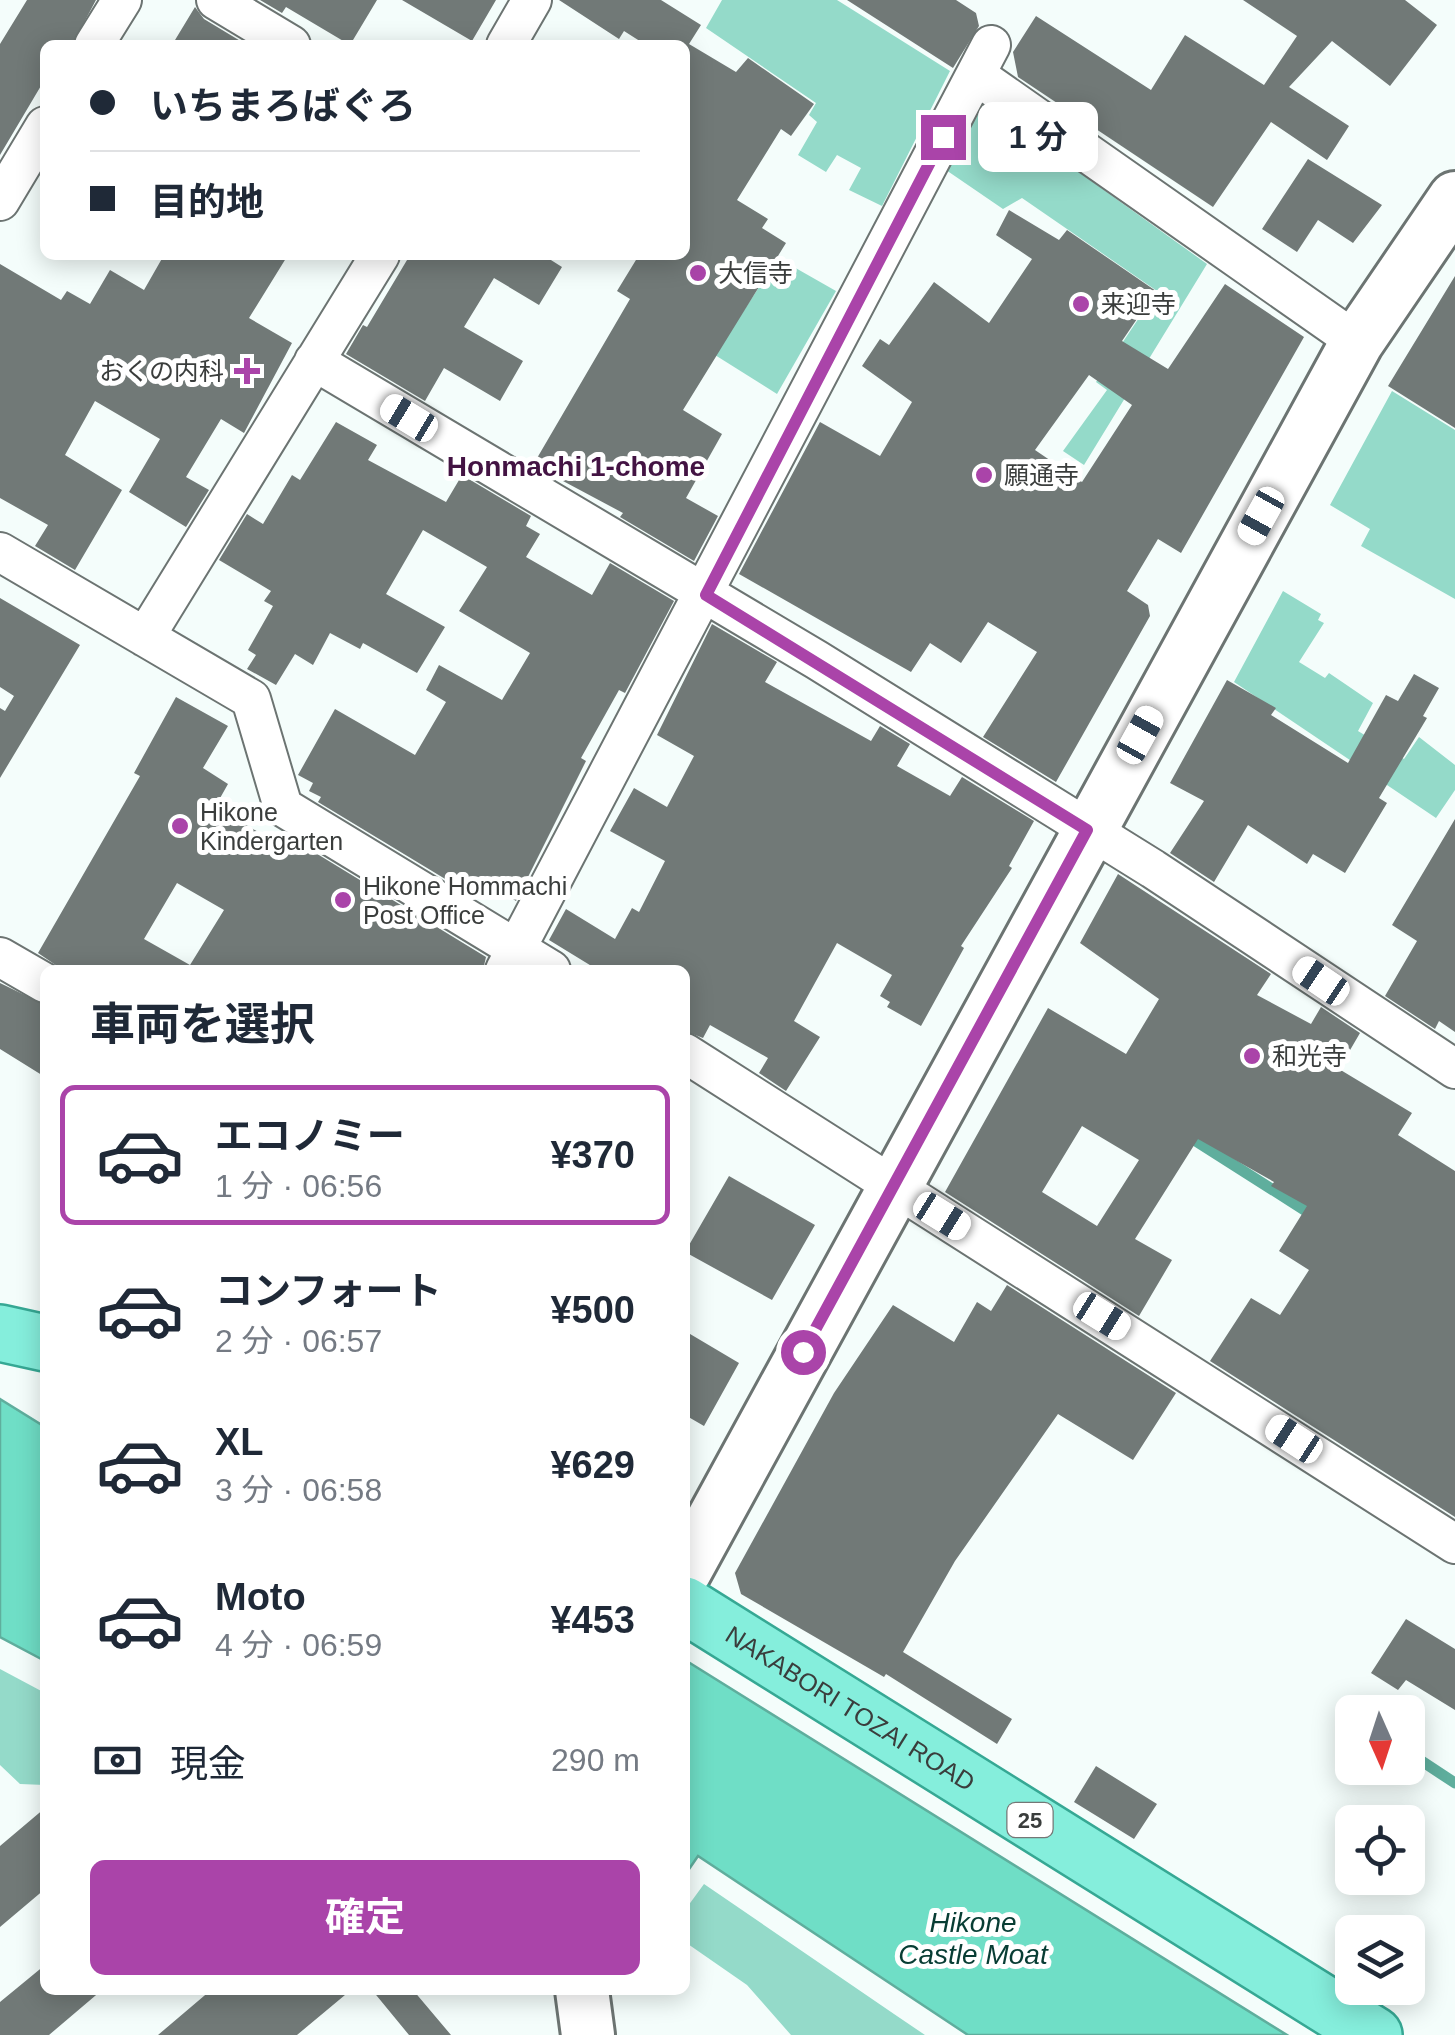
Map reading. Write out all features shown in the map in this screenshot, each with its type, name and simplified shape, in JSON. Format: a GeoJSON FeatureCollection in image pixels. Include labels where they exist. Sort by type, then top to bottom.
{"type":"FeatureCollection","features":[{"type":"Feature","properties":{"kind":"main road"},"geometry":{"type":"LineString","coordinates":[[0,1333],[40,1342]]}},
{"type":"Feature","properties":{"kind":"main road","name":"NAKABORI TOZAI ROAD"},"geometry":{"type":"LineString","coordinates":[[690,1608],[1374,2035]]}},
{"type":"Feature","properties":{"kind":"street"},"geometry":{"type":"LineString","coordinates":[[97,40],[122,0]]}},
{"type":"Feature","properties":{"kind":"street"},"geometry":{"type":"LineString","coordinates":[[216,0],[283,40]]}},
{"type":"Feature","properties":{"kind":"street"},"geometry":{"type":"LineString","coordinates":[[509,40],[532,0]]}},
{"type":"Feature","properties":{"kind":"street"},"geometry":{"type":"LineString","coordinates":[[0,552],[251,699],[282,807],[511,959],[706,595],[984,60],[1357,342]]}},
{"type":"Feature","properties":{"kind":"street"},"geometry":{"type":"LineString","coordinates":[[0,201],[40,134]]}},
{"type":"Feature","properties":{"kind":"street"},"geometry":{"type":"LineString","coordinates":[[690,1562],[892,1186],[1357,342],[1455,198]]}},
{"type":"Feature","properties":{"kind":"street"},"geometry":{"type":"LineString","coordinates":[[145,637],[377,260]]}},
{"type":"Feature","properties":{"kind":"street"},"geometry":{"type":"LineString","coordinates":[[314,362],[706,595],[1087,830],[1455,1069]]}},
{"type":"Feature","properties":{"kind":"street"},"geometry":{"type":"LineString","coordinates":[[0,957],[40,980]]}},
{"type":"Feature","properties":{"kind":"street"},"geometry":{"type":"LineString","coordinates":[[690,1056],[1165,1355],[1455,1544]]}},
{"type":"Feature","properties":{"kind":"street"},"geometry":{"type":"LineString","coordinates":[[583,1995],[588,2035]]}},
{"type":"Feature","properties":{"kind":"shaded area"},"geometry":{"type":"Polygon","coordinates":[[[722,0],[837,0],[950,71],[882,206],[849,190],[861,168],[837,155],[826,172],[798,155],[817,122],[809,115],[816,103],[706,28],[722,0]]]}},
{"type":"Feature","properties":{"kind":"shaded area"},"geometry":{"type":"Polygon","coordinates":[[[984,104],[1207,264],[1084,465],[1063,451],[1107,390],[1096,382],[1157,291],[1022,198],[1003,209],[946,170],[984,104]]]}},
{"type":"Feature","properties":{"kind":"shaded area"},"geometry":{"type":"Polygon","coordinates":[[[778,258],[836,291],[777,394],[715,355],[778,258]]]}},
{"type":"Feature","properties":{"kind":"shaded area"},"geometry":{"type":"Polygon","coordinates":[[[1392,391],[1455,430],[1455,599],[1361,546],[1370,529],[1330,505],[1392,391]]]}},
{"type":"Feature","properties":{"kind":"shaded area"},"geometry":{"type":"Polygon","coordinates":[[[1283,591],[1321,614],[1318,620],[1324,623],[1299,662],[1325,678],[1329,673],[1373,703],[1358,731],[1404,759],[1419,737],[1455,765],[1455,790],[1436,818],[1234,682],[1283,591]]]}},
{"type":"Feature","properties":{"kind":"shaded area"},"geometry":{"type":"Polygon","coordinates":[[[0,1669],[40,1690],[40,1785],[20,1784],[0,1765],[0,1669]]]}},
{"type":"Feature","properties":{"kind":"shaded area"},"geometry":{"type":"Polygon","coordinates":[[[704,1884],[925,2035],[791,2035],[747,1985],[690,1945],[690,1903],[704,1884]]]}},
{"type":"Feature","properties":{"kind":"water"},"geometry":{"type":"Polygon","coordinates":[[[0,1399],[40,1424],[40,1658],[0,1637],[0,1399]]]}},
{"type":"Feature","properties":{"kind":"water","name":"Hikone Castle Moat"},"geometry":{"type":"Polygon","coordinates":[[[690,1663],[1287,2035],[968,2035],[698,1856],[690,1868],[690,1663]]]}},
{"type":"Feature","properties":{"kind":"building"},"geometry":{"type":"Polygon","coordinates":[[[27,0],[96,0],[75,40],[40,40],[40,87],[0,155],[0,44],[27,0]]]}},
{"type":"Feature","properties":{"kind":"building"},"geometry":{"type":"Polygon","coordinates":[[[260,0],[377,0],[353,40],[342,40],[286,7],[282,13],[260,0]]]}},
{"type":"Feature","properties":{"kind":"building"},"geometry":{"type":"Polygon","coordinates":[[[402,0],[496,0],[470,40],[402,0]]]}},
{"type":"Feature","properties":{"kind":"building"},"geometry":{"type":"Polygon","coordinates":[[[559,0],[661,0],[701,25],[690,42],[638,40],[624,31],[619,39],[559,0]]]}},
{"type":"Feature","properties":{"kind":"building"},"geometry":{"type":"Polygon","coordinates":[[[847,0],[956,0],[976,13],[979,26],[953,68],[847,0]]]}},
{"type":"Feature","properties":{"kind":"building"},"geometry":{"type":"Polygon","coordinates":[[[1243,0],[1405,0],[1437,25],[1390,86],[1332,41],[1289,87],[1349,126],[1327,160],[1271,122],[1213,207],[1018,77],[1013,52],[1036,16],[1151,90],[1185,35],[1264,85],[1297,36],[1243,0]]]}},
{"type":"Feature","properties":{"kind":"building"},"geometry":{"type":"Polygon","coordinates":[[[195,7],[204,19],[239,40],[175,40],[195,7]]]}},
{"type":"Feature","properties":{"kind":"building"},"geometry":{"type":"Polygon","coordinates":[[[690,45],[736,72],[748,58],[814,104],[791,136],[781,129],[737,200],[768,219],[762,228],[786,243],[683,410],[722,434],[686,498],[718,516],[694,561],[620,517],[623,513],[533,465],[630,299],[617,291],[636,260],[690,260],[690,45]]]}},
{"type":"Feature","properties":{"kind":"building"},"geometry":{"type":"Polygon","coordinates":[[[1308,159],[1382,205],[1353,243],[1318,220],[1297,252],[1262,229],[1308,159]]]}},
{"type":"Feature","properties":{"kind":"building"},"geometry":{"type":"Polygon","coordinates":[[[1009,210],[1059,240],[1067,230],[1156,291],[1122,341],[1168,369],[1225,284],[1304,337],[1181,553],[1158,539],[1127,591],[1148,605],[1150,616],[1056,782],[983,737],[1037,652],[988,622],[961,663],[930,643],[911,672],[739,574],[820,422],[880,456],[912,402],[862,366],[880,339],[889,345],[934,282],[989,323],[1032,259],[996,235],[1009,210]],[[1089,375],[1035,450],[1082,482],[1132,405],[1089,375]]]}},
{"type":"Feature","properties":{"kind":"building"},"geometry":{"type":"Polygon","coordinates":[[[161,260],[285,260],[249,318],[292,343],[244,433],[221,419],[186,477],[209,490],[186,527],[129,492],[160,439],[95,401],[65,455],[122,490],[75,570],[35,546],[48,525],[0,498],[0,264],[61,300],[67,291],[90,304],[110,270],[144,290],[161,260]]]}},
{"type":"Feature","properties":{"kind":"building"},"geometry":{"type":"Polygon","coordinates":[[[407,260],[551,260],[562,267],[539,305],[494,278],[464,327],[523,361],[500,401],[444,368],[425,401],[346,354],[363,325],[367,327],[407,260]]]}},
{"type":"Feature","properties":{"kind":"building"},"geometry":{"type":"Polygon","coordinates":[[[1455,276],[1455,428],[1388,386],[1455,276]]]}},
{"type":"Feature","properties":{"kind":"building"},"geometry":{"type":"Polygon","coordinates":[[[336,422],[377,445],[368,460],[446,502],[462,475],[531,516],[526,526],[540,534],[526,557],[592,595],[610,563],[674,601],[625,693],[619,690],[581,758],[586,761],[516,901],[484,882],[475,897],[318,802],[321,797],[309,791],[313,783],[298,775],[335,709],[415,755],[446,702],[426,690],[439,665],[502,700],[530,653],[459,611],[487,567],[423,530],[386,594],[445,627],[417,673],[363,643],[360,649],[330,633],[313,665],[295,654],[276,685],[247,669],[256,655],[248,650],[273,606],[264,601],[271,591],[219,560],[247,514],[263,524],[292,475],[300,480],[336,422]]]}},
{"type":"Feature","properties":{"kind":"building"},"geometry":{"type":"Polygon","coordinates":[[[0,598],[80,645],[0,778],[0,708],[5,711],[14,696],[0,687],[0,598]]]}},
{"type":"Feature","properties":{"kind":"building"},"geometry":{"type":"Polygon","coordinates":[[[712,624],[777,662],[765,682],[871,741],[880,726],[910,744],[897,766],[950,796],[962,777],[1034,821],[1009,866],[1012,868],[961,946],[964,948],[921,1026],[887,1007],[890,1002],[880,996],[892,975],[837,943],[794,1021],[820,1037],[786,1091],[759,1073],[768,1058],[710,1025],[703,1038],[690,1033],[690,965],[590,965],[549,940],[566,909],[615,939],[632,908],[639,912],[665,861],[610,831],[634,788],[667,807],[694,756],[657,735],[712,624]]]}},
{"type":"Feature","properties":{"kind":"building"},"geometry":{"type":"Polygon","coordinates":[[[1414,674],[1439,688],[1423,716],[1427,718],[1379,798],[1387,803],[1345,873],[1313,854],[1307,864],[1248,825],[1214,882],[1170,853],[1204,801],[1170,783],[1227,680],[1276,708],[1271,715],[1348,763],[1386,695],[1398,701],[1414,674]]]}},
{"type":"Feature","properties":{"kind":"building"},"geometry":{"type":"Polygon","coordinates":[[[176,697],[228,726],[203,768],[228,784],[215,807],[291,851],[296,841],[486,957],[484,965],[190,965],[56,965],[38,953],[140,776],[134,773],[176,697]],[[177,883],[144,939],[190,965],[224,910],[177,883]]]}},
{"type":"Feature","properties":{"kind":"building"},"geometry":{"type":"Polygon","coordinates":[[[1455,819],[1455,1032],[1439,1021],[1435,1029],[1385,996],[1417,941],[1392,925],[1455,819]]]}},
{"type":"Feature","properties":{"kind":"building"},"geometry":{"type":"Polygon","coordinates":[[[1118,874],[1271,974],[1257,995],[1311,1024],[1321,1007],[1360,1033],[1339,1069],[1412,1113],[1398,1135],[1455,1171],[1455,1517],[1210,1361],[1251,1298],[1280,1315],[1309,1270],[1279,1251],[1307,1206],[1271,1186],[1274,1182],[1198,1139],[1135,1239],[1172,1260],[1139,1316],[945,1192],[1048,1008],[1126,1054],[1159,999],[1080,943],[1118,874]],[[1082,1126],[1042,1192],[1097,1226],[1139,1160],[1082,1126]]]}},
{"type":"Feature","properties":{"kind":"building"},"geometry":{"type":"Polygon","coordinates":[[[0,983],[40,1003],[40,1074],[0,1049],[0,983]]]}},
{"type":"Feature","properties":{"kind":"building"},"geometry":{"type":"Polygon","coordinates":[[[729,1176],[815,1225],[772,1300],[690,1255],[690,1243],[729,1176]]]}},
{"type":"Feature","properties":{"kind":"building"},"geometry":{"type":"Polygon","coordinates":[[[1007,1285],[1176,1393],[1133,1460],[1058,1414],[955,1561],[903,1652],[1012,1719],[997,1744],[886,1674],[884,1677],[741,1594],[735,1573],[834,1393],[893,1305],[954,1342],[977,1302],[991,1311],[1007,1285]]]}},
{"type":"Feature","properties":{"kind":"building"},"geometry":{"type":"Polygon","coordinates":[[[690,1334],[739,1363],[704,1426],[690,1418],[690,1334]]]}},
{"type":"Feature","properties":{"kind":"building"},"geometry":{"type":"Polygon","coordinates":[[[1406,1619],[1455,1649],[1455,1710],[1406,1680],[1398,1690],[1371,1673],[1406,1619]]]}},
{"type":"Feature","properties":{"kind":"building"},"geometry":{"type":"Polygon","coordinates":[[[1096,1766],[1157,1804],[1134,1839],[1074,1802],[1096,1766]]]}},
{"type":"Feature","properties":{"kind":"building"},"geometry":{"type":"Polygon","coordinates":[[[40,1812],[40,1893],[0,1927],[0,1846],[40,1812]]]}},
{"type":"Feature","properties":{"kind":"building"},"geometry":{"type":"Polygon","coordinates":[[[40,1969],[40,1995],[96,1995],[49,2035],[0,2035],[0,2002],[40,1969]]]}},
{"type":"Feature","properties":{"kind":"building"},"geometry":{"type":"Polygon","coordinates":[[[205,1995],[345,1995],[297,2035],[158,2035],[205,1995]]]}},
{"type":"Feature","properties":{"kind":"building"},"geometry":{"type":"Polygon","coordinates":[[[376,1995],[417,1995],[451,2035],[409,2035],[376,1995]]]}},
{"type":"Feature","properties":{"kind":"waterway"},"geometry":{"type":"LineString","coordinates":[[1185,1134],[1317,1218]]}},
{"type":"Feature","properties":{"kind":"waterway"},"geometry":{"type":"LineString","coordinates":[[1425,1763],[1455,1783]]}},
{"type":"Feature","properties":{"kind":"place","name":"大信寺"},"geometry":{"type":"Point","coordinates":[698,273]}},
{"type":"Feature","properties":{"kind":"place","name":"来迎寺"},"geometry":{"type":"Point","coordinates":[1081,304]}},
{"type":"Feature","properties":{"kind":"place","name":"おくの内科"},"geometry":{"type":"Point","coordinates":[247,371]}},
{"type":"Feature","properties":{"kind":"place","name":"願通寺"},"geometry":{"type":"Point","coordinates":[984,475]}},
{"type":"Feature","properties":{"kind":"place","name":"Hikone Kindergarten"},"geometry":{"type":"Point","coordinates":[180,826]}},
{"type":"Feature","properties":{"kind":"place","name":"Hikone Hommachi Post Office"},"geometry":{"type":"Point","coordinates":[343,900]}},
{"type":"Feature","properties":{"kind":"place","name":"和光寺"},"geometry":{"type":"Point","coordinates":[1252,1056]}},
{"type":"Feature","properties":{"kind":"district","name":"Honmachi 1-chome"},"geometry":{"type":"Point","coordinates":[576,466]}},
{"type":"Feature","properties":{"kind":"route"},"geometry":{"type":"LineString","coordinates":[[803,1352],[1087,830],[706,595],[835,339],[943,137]]}}]}
